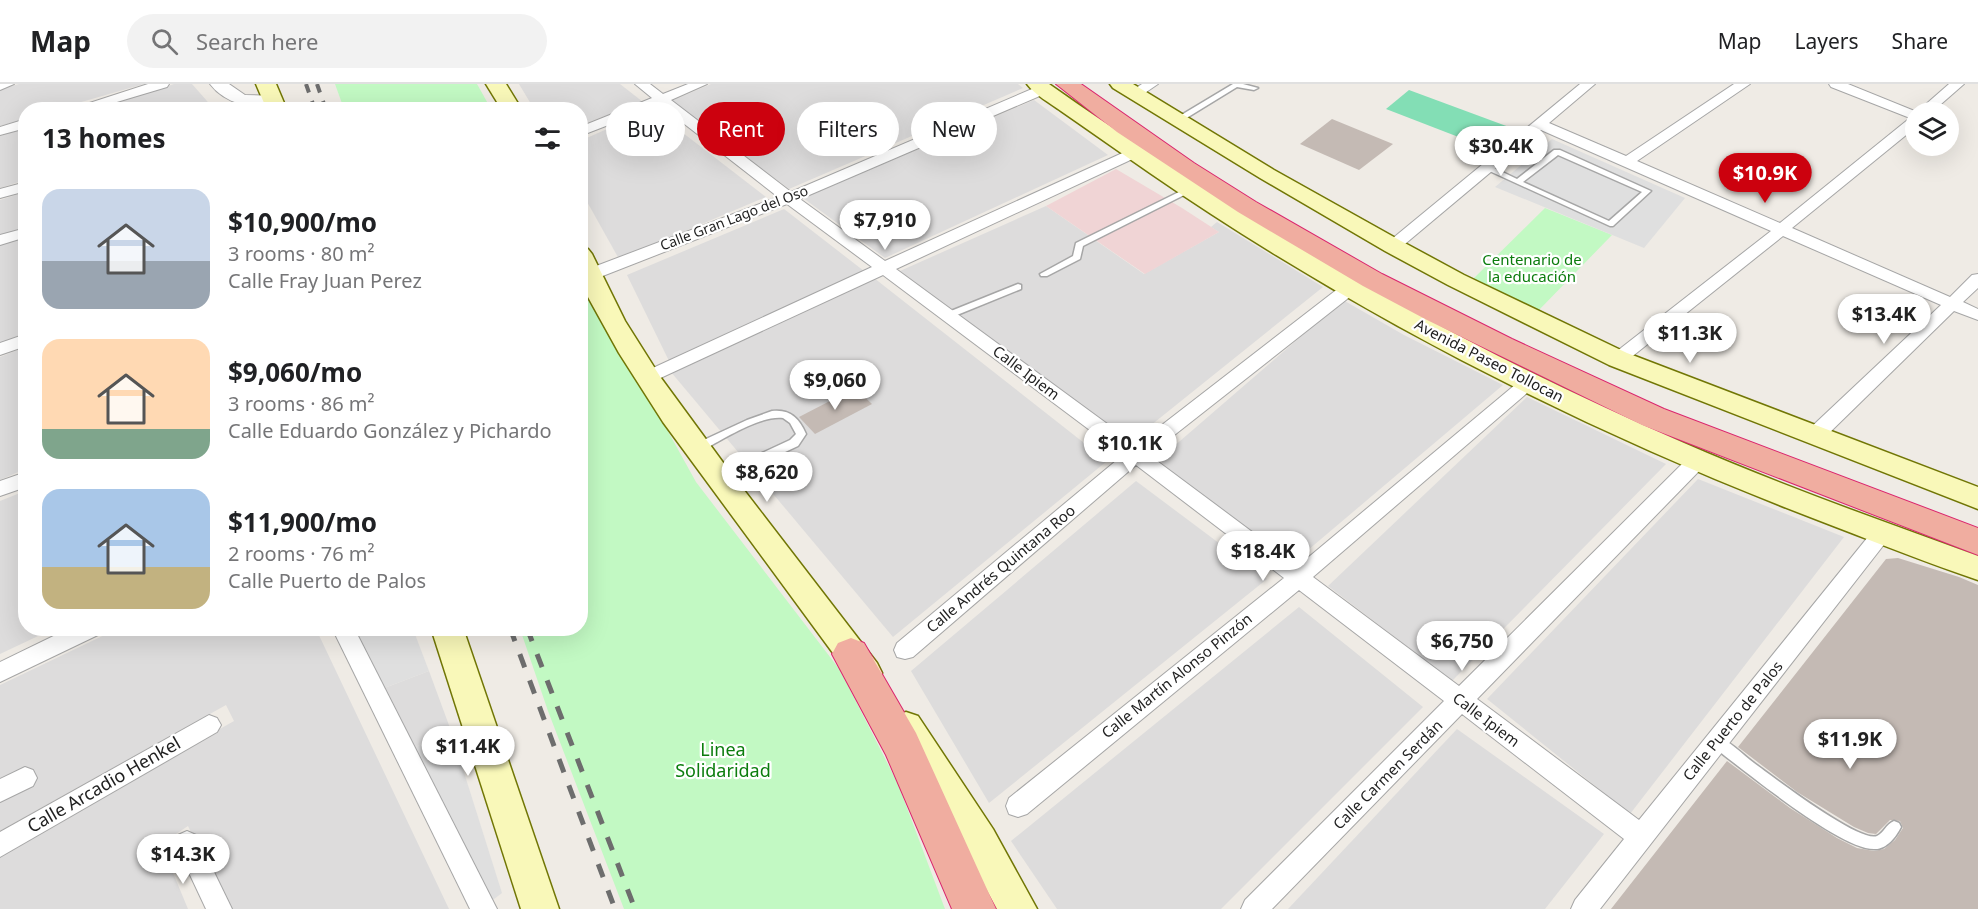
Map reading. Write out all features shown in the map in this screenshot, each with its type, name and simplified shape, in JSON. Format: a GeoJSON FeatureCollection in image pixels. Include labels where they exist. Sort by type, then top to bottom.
{"type":"FeatureCollection","features":[{"type":"Feature","properties":{"kind":"highway"},"geometry":{"type":"LineString","coordinates":[[1099,84],[1269,195],[1405,274],[1487,318],[1576,360],[1674,402],[1978,520]]}},
{"type":"Feature","properties":{"kind":"highway","name":"Avenida Paseo Tollocan"},"geometry":{"type":"LineString","coordinates":[[1049,86],[1109,116],[1211,183],[1360,274],[1438,316],[1664,422],[1978,542]]}},
{"type":"Feature","properties":{"kind":"highway"},"geometry":{"type":"LineString","coordinates":[[851,654],[902,746],[974,909]]}},
{"type":"Feature","properties":{"kind":"main road"},"geometry":{"type":"LineString","coordinates":[[496,84],[507,102]]}},
{"type":"Feature","properties":{"kind":"main road","name":"Avenida Paseo Tollocan"},"geometry":{"type":"LineString","coordinates":[[1049,86],[1134,153],[1350,288],[1434,336],[1697,461],[1978,568]]}},
{"type":"Feature","properties":{"kind":"main road"},"geometry":{"type":"LineString","coordinates":[[1135,87],[1178,120],[1455,280],[1618,359],[1978,498]]}},
{"type":"Feature","properties":{"kind":"main road"},"geometry":{"type":"LineString","coordinates":[[588,270],[648,377],[696,448],[912,734],[953,797],[1018,909]]}},
{"type":"Feature","properties":{"kind":"main road"},"geometry":{"type":"LineString","coordinates":[[450,636],[540,909]]}},
{"type":"Feature","properties":{"kind":"street"},"geometry":{"type":"LineString","coordinates":[[0,86],[7,84]]}},
{"type":"Feature","properties":{"kind":"street"},"geometry":{"type":"LineString","coordinates":[[101,102],[162,84]]}},
{"type":"Feature","properties":{"kind":"street"},"geometry":{"type":"LineString","coordinates":[[219,84],[233,98],[272,102]]}},
{"type":"Feature","properties":{"kind":"street","name":"Calle Ipiem"},"geometry":{"type":"LineString","coordinates":[[642,84],[789,198],[1136,455],[1640,836]]}},
{"type":"Feature","properties":{"kind":"street"},"geometry":{"type":"LineString","coordinates":[[588,129],[700,84]]}},
{"type":"Feature","properties":{"kind":"street"},"geometry":{"type":"LineString","coordinates":[[1394,246],[1588,84]]}},
{"type":"Feature","properties":{"kind":"street"},"geometry":{"type":"LineString","coordinates":[[1627,162],[1743,84]]}},
{"type":"Feature","properties":{"kind":"street"},"geometry":{"type":"LineString","coordinates":[[1836,84],[1905,113]]}},
{"type":"Feature","properties":{"kind":"street"},"geometry":{"type":"LineString","coordinates":[[1936,102],[1957,84]]}},
{"type":"Feature","properties":{"kind":"street","name":"Calle Gran Lago del Oso"},"geometry":{"type":"LineString","coordinates":[[588,264],[789,198],[1049,86]]}},
{"type":"Feature","properties":{"kind":"street"},"geometry":{"type":"LineString","coordinates":[[1539,124],[1978,315]]}},
{"type":"Feature","properties":{"kind":"street"},"geometry":{"type":"LineString","coordinates":[[0,131],[18,125]]}},
{"type":"Feature","properties":{"kind":"street"},"geometry":{"type":"LineString","coordinates":[[1618,359],[1781,230],[1905,127]]}},
{"type":"Feature","properties":{"kind":"street"},"geometry":{"type":"LineString","coordinates":[[648,377],[887,269],[1134,153]]}},
{"type":"Feature","properties":{"kind":"street"},"geometry":{"type":"LineString","coordinates":[[0,195],[18,189]]}},
{"type":"Feature","properties":{"kind":"street"},"geometry":{"type":"LineString","coordinates":[[0,240],[18,234]]}},
{"type":"Feature","properties":{"kind":"street"},"geometry":{"type":"LineString","coordinates":[[1814,436],[1978,279]]}},
{"type":"Feature","properties":{"kind":"street","name":"Calle Andrés Quintana Roo"},"geometry":{"type":"LineString","coordinates":[[905,650],[1136,455],[1350,288]]}},
{"type":"Feature","properties":{"kind":"street"},"geometry":{"type":"LineString","coordinates":[[0,349],[18,342]]}},
{"type":"Feature","properties":{"kind":"street","name":"Calle Martín Alonso Pinzón"},"geometry":{"type":"LineString","coordinates":[[1018,806],[1298,579],[1528,382]]}},
{"type":"Feature","properties":{"kind":"street","name":"Calle Carmen Serdán"},"geometry":{"type":"LineString","coordinates":[[1254,909],[1697,461]]}},
{"type":"Feature","properties":{"kind":"street"},"geometry":{"type":"LineString","coordinates":[[0,489],[18,482]]}},
{"type":"Feature","properties":{"kind":"street","name":"Calle Puerto de Palos"},"geometry":{"type":"LineString","coordinates":[[1584,909],[1883,533]]}},
{"type":"Feature","properties":{"kind":"street"},"geometry":{"type":"LineString","coordinates":[[0,672],[75,636]]}},
{"type":"Feature","properties":{"kind":"street"},"geometry":{"type":"LineString","coordinates":[[347,636],[484,909]]}},
{"type":"Feature","properties":{"kind":"street","name":"Calle Arcadio Henkel"},"geometry":{"type":"LineString","coordinates":[[0,845],[209,725]]}},
{"type":"Feature","properties":{"kind":"street"},"geometry":{"type":"LineString","coordinates":[[0,791],[25,777]]}},
{"type":"Feature","properties":{"kind":"street"},"geometry":{"type":"LineString","coordinates":[[187,843],[219,909]]}},
{"type":"Feature","properties":{"kind":"lane"},"geometry":{"type":"LineString","coordinates":[[1178,120],[1236,85],[1254,88]]}},
{"type":"Feature","properties":{"kind":"lane"},"geometry":{"type":"LineString","coordinates":[[1487,168],[1610,224],[1647,191],[1557,152],[1518,182]]}},
{"type":"Feature","properties":{"kind":"lane"},"geometry":{"type":"LineString","coordinates":[[1044,274],[1077,257],[1080,245],[1191,190]]}},
{"type":"Feature","properties":{"kind":"lane"},"geometry":{"type":"LineString","coordinates":[[949,315],[1018,287]]}},
{"type":"Feature","properties":{"kind":"lane"},"geometry":{"type":"LineString","coordinates":[[696,448],[771,414],[789,416],[798,426],[801,434],[794,443],[718,478]]}},
{"type":"Feature","properties":{"kind":"lane"},"geometry":{"type":"LineString","coordinates":[[1716,742],[1830,824],[1855,838],[1875,843],[1886,838],[1894,827]]}},
{"type":"Feature","properties":{"kind":"shaded area"},"geometry":{"type":"Polygon","coordinates":[[[19,84],[144,84],[81,102],[18,102],[18,121],[0,126],[0,89],[19,84]]]}},
{"type":"Feature","properties":{"kind":"shaded area"},"geometry":{"type":"Polygon","coordinates":[[[174,84],[192,84],[208,102],[115,102],[174,84]]]}},
{"type":"Feature","properties":{"kind":"shaded area"},"geometry":{"type":"Polygon","coordinates":[[[519,84],[620,84],[643,102],[606,102],[606,116],[588,122],[588,102],[530,102],[519,84]]]}},
{"type":"Feature","properties":{"kind":"shaded area"},"geometry":{"type":"Polygon","coordinates":[[[711,84],[1018,84],[1023,88],[991,102],[911,102],[911,136],[899,142],[899,102],[797,102],[797,156],[865,156],[789,189],[745,156],[785,156],[785,102],[697,102],[697,120],[685,111],[685,102],[671,101],[711,84]]]}},
{"type":"Feature","properties":{"kind":"shaded area"},"geometry":{"type":"Polygon","coordinates":[[[1034,100],[1108,155],[885,258],[803,198],[911,152],[911,156],[997,156],[997,116],[1034,100]]]}},
{"type":"Feature","properties":{"kind":"shaded area"},"geometry":{"type":"Polygon","coordinates":[[[606,129],[606,156],[685,156],[685,134],[697,144],[697,156],[713,156],[766,197],[619,259],[588,204],[588,137],[606,129]]]}},
{"type":"Feature","properties":{"kind":"shaded area"},"geometry":{"type":"Polygon","coordinates":[[[18,130],[18,182],[0,188],[0,136],[18,130]]]}},
{"type":"Feature","properties":{"kind":"shaded area"},"geometry":{"type":"Polygon","coordinates":[[[1552,139],[1685,198],[1644,248],[1495,187],[1552,139]]]}},
{"type":"Feature","properties":{"kind":"shaded area"},"geometry":{"type":"Polygon","coordinates":[[[1116,169],[1219,232],[1145,274],[1046,206],[1116,169]]]}},
{"type":"Feature","properties":{"kind":"shaded area"},"geometry":{"type":"Polygon","coordinates":[[[18,194],[18,233],[16,230],[0,236],[0,200],[18,194]]]}},
{"type":"Feature","properties":{"kind":"shaded area"},"geometry":{"type":"Polygon","coordinates":[[[1046,206],[1144,274],[1219,232],[1211,227],[1217,222],[1323,287],[1130,442],[900,271],[1046,206]]]}},
{"type":"Feature","properties":{"kind":"shaded area"},"geometry":{"type":"Polygon","coordinates":[[[784,209],[864,271],[670,363],[627,275],[784,209]]]}},
{"type":"Feature","properties":{"kind":"shaded area"},"geometry":{"type":"Polygon","coordinates":[[[18,239],[18,336],[0,343],[0,245],[18,239]]]}},
{"type":"Feature","properties":{"kind":"shaded area"},"geometry":{"type":"Polygon","coordinates":[[[874,278],[1107,461],[893,637],[671,372],[874,278]]]}},
{"type":"Feature","properties":{"kind":"shaded area"},"geometry":{"type":"Polygon","coordinates":[[[1343,300],[1404,335],[1503,385],[1288,567],[1158,460],[1343,300]]]}},
{"type":"Feature","properties":{"kind":"shaded area"},"geometry":{"type":"Polygon","coordinates":[[[18,350],[18,472],[0,480],[0,357],[18,350]]]}},
{"type":"Feature","properties":{"kind":"shaded area"},"geometry":{"type":"Polygon","coordinates":[[[1527,397],[1666,464],[1452,681],[1328,586],[1527,397]]]}},
{"type":"Feature","properties":{"kind":"shaded area"},"geometry":{"type":"Polygon","coordinates":[[[1698,479],[1844,537],[1630,814],[1487,699],[1698,479]]]}},
{"type":"Feature","properties":{"kind":"shaded area"},"geometry":{"type":"Polygon","coordinates":[[[1136,481],[1267,579],[989,803],[911,671],[1136,481]]]}},
{"type":"Feature","properties":{"kind":"shaded area"},"geometry":{"type":"Polygon","coordinates":[[[18,494],[18,636],[38,636],[0,654],[0,501],[18,494]]]}},
{"type":"Feature","properties":{"kind":"shaded area"},"geometry":{"type":"Polygon","coordinates":[[[1299,607],[1423,707],[1221,909],[1057,909],[1011,841],[1299,607]]]}},
{"type":"Feature","properties":{"kind":"shaded area"},"geometry":{"type":"Polygon","coordinates":[[[102,636],[319,636],[449,909],[227,909],[188,826],[161,844],[188,909],[0,909],[0,853],[234,721],[226,705],[0,831],[0,685],[102,636]]]}},
{"type":"Feature","properties":{"kind":"shaded area"},"geometry":{"type":"Polygon","coordinates":[[[351,636],[416,636],[429,671],[379,690],[351,636]]]}},
{"type":"Feature","properties":{"kind":"shaded area"},"geometry":{"type":"Polygon","coordinates":[[[429,671],[450,728],[412,749],[379,690],[429,671]]]}},
{"type":"Feature","properties":{"kind":"shaded area"},"geometry":{"type":"Polygon","coordinates":[[[450,728],[502,893],[490,902],[412,749],[450,728]]]}},
{"type":"Feature","properties":{"kind":"shaded area"},"geometry":{"type":"Polygon","coordinates":[[[1457,729],[1604,834],[1545,909],[1288,909],[1457,729]]]}},
{"type":"Feature","properties":{"kind":"green space"},"geometry":{"type":"Polygon","coordinates":[[[335,84],[477,84],[487,102],[341,102],[335,84]]]}},
{"type":"Feature","properties":{"kind":"green space"},"geometry":{"type":"Polygon","coordinates":[[[1409,90],[1509,127],[1487,148],[1386,109],[1409,90]]]}},
{"type":"Feature","properties":{"kind":"green space","name":"Centenario de la educación"},"geometry":{"type":"Polygon","coordinates":[[[1545,208],[1612,235],[1538,311],[1472,280],[1545,208]]]}},
{"type":"Feature","properties":{"kind":"green space","name":"Linea Solidaridad"},"geometry":{"type":"Polygon","coordinates":[[[588,287],[696,482],[840,670],[898,784],[945,909],[624,909],[548,711],[522,636],[588,636],[588,287]]]}},
{"type":"Feature","properties":{"kind":"building"},"geometry":{"type":"Polygon","coordinates":[[[1332,119],[1393,144],[1359,170],[1300,144],[1332,119]]]}},
{"type":"Feature","properties":{"kind":"building"},"geometry":{"type":"Polygon","coordinates":[[[855,388],[872,404],[815,434],[799,417],[855,388]]]}},
{"type":"Feature","properties":{"kind":"building"},"geometry":{"type":"Polygon","coordinates":[[[1898,558],[1978,585],[1978,909],[1611,909],[1727,761],[1790,808],[1857,848],[1874,851],[1884,849],[1895,840],[1903,828],[1900,821],[1890,820],[1876,834],[1854,827],[1797,792],[1738,747],[1886,559],[1898,558]]]}},
{"type":"Feature","properties":{"kind":"railway"},"geometry":{"type":"LineString","coordinates":[[306,84],[312,102]]}},
{"type":"Feature","properties":{"kind":"railway"},"geometry":{"type":"LineString","coordinates":[[317,84],[323,102]]}},
{"type":"Feature","properties":{"kind":"railway"},"geometry":{"type":"LineString","coordinates":[[513,636],[615,909]]}},
{"type":"Feature","properties":{"kind":"railway"},"geometry":{"type":"LineString","coordinates":[[530,636],[635,909]]}}]}
